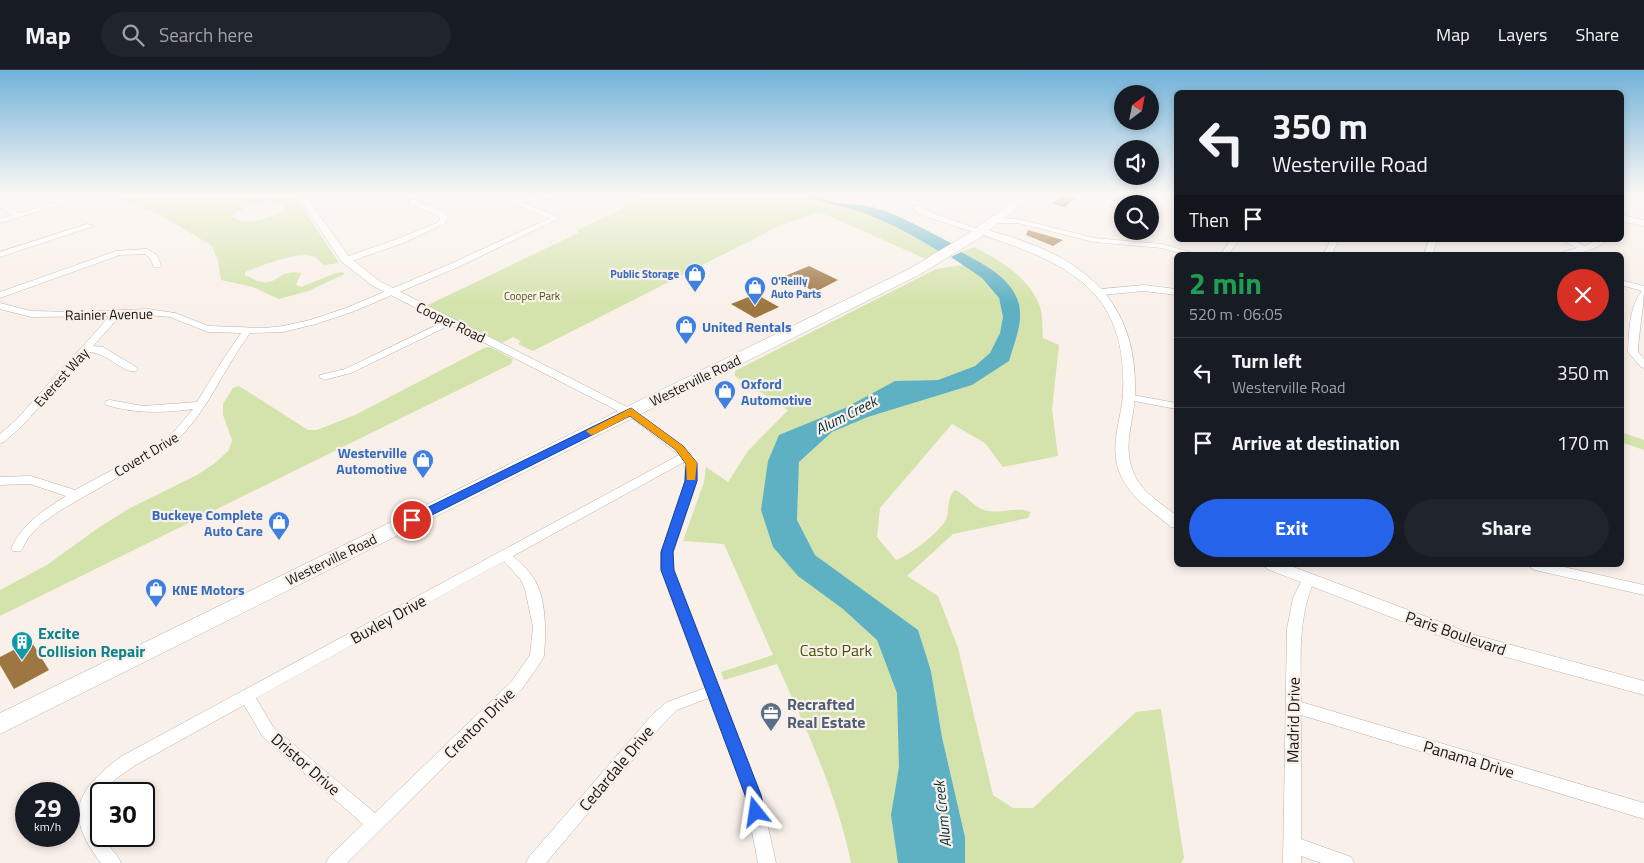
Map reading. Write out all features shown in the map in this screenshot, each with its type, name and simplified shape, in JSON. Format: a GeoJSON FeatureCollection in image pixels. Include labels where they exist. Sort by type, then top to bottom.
{"type":"FeatureCollection","features":[{"type":"Feature","properties":{"kind":"main road","name":"Westerville Road"},"geometry":{"type":"LineString","coordinates":[[0,724],[937,259],[965,244],[982,232]]}},
{"type":"Feature","properties":{"kind":"street"},"geometry":{"type":"LineString","coordinates":[[0,255],[74,231]]}},
{"type":"Feature","properties":{"kind":"street","name":"Cooper Road"},"geometry":{"type":"LineString","coordinates":[[326,231],[346,260],[389,291],[631,412]]}},
{"type":"Feature","properties":{"kind":"street"},"geometry":{"type":"LineString","coordinates":[[346,260],[423,231]]}},
{"type":"Feature","properties":{"kind":"street","name":"Rainier Avenue"},"geometry":{"type":"LineString","coordinates":[[0,306],[31,314],[78,315],[148,312],[172,315],[208,329],[274,330],[306,324],[349,310],[389,291],[453,266],[528,231]]}},
{"type":"Feature","properties":{"kind":"street"},"geometry":{"type":"LineString","coordinates":[[979,231],[1043,252],[1067,265],[1102,292],[1121,325],[1126,346],[1128,397],[1119,439],[1125,470],[1138,492],[1174,521]]}},
{"type":"Feature","properties":{"kind":"street"},"geometry":{"type":"LineString","coordinates":[[1060,231],[1094,240],[1162,246],[1185,252]]}},
{"type":"Feature","properties":{"kind":"street"},"geometry":{"type":"LineString","coordinates":[[1570,242],[1585,249]]}},
{"type":"Feature","properties":{"kind":"street"},"geometry":{"type":"LineString","coordinates":[[1570,252],[1585,249],[1599,242]]}},
{"type":"Feature","properties":{"kind":"street"},"geometry":{"type":"LineString","coordinates":[[0,295],[119,253],[147,251],[154,257],[157,265]]}},
{"type":"Feature","properties":{"kind":"street"},"geometry":{"type":"LineString","coordinates":[[1624,283],[1644,291],[1638,304],[1634,324],[1633,352],[1644,365]]}},
{"type":"Feature","properties":{"kind":"street"},"geometry":{"type":"LineString","coordinates":[[1102,292],[1144,288],[1174,292]]}},
{"type":"Feature","properties":{"kind":"street","name":"Everest Way"},"geometry":{"type":"LineString","coordinates":[[0,440],[19,423],[119,312]]}},
{"type":"Feature","properties":{"kind":"street"},"geometry":{"type":"LineString","coordinates":[[324,377],[348,371],[449,322]]}},
{"type":"Feature","properties":{"kind":"street","name":"Covert Drive"},"geometry":{"type":"LineString","coordinates":[[17,548],[18,541],[23,534],[52,510],[162,448],[181,434],[232,349],[248,330]]}},
{"type":"Feature","properties":{"kind":"street"},"geometry":{"type":"LineString","coordinates":[[86,349],[100,349],[133,369]]}},
{"type":"Feature","properties":{"kind":"street"},"geometry":{"type":"LineString","coordinates":[[1128,397],[1174,406]]}},
{"type":"Feature","properties":{"kind":"street"},"geometry":{"type":"LineString","coordinates":[[110,403],[128,410],[200,405]]}},
{"type":"Feature","properties":{"kind":"street"},"geometry":{"type":"LineString","coordinates":[[631,412],[680,448],[691,463],[691,481],[667,552],[667,570],[753,795],[767,863]]}},
{"type":"Feature","properties":{"kind":"street","name":"Buxley Drive"},"geometry":{"type":"LineString","coordinates":[[112,863],[96,845],[86,822],[86,806],[95,789],[110,774],[128,762],[247,696],[686,456]]}},
{"type":"Feature","properties":{"kind":"street"},"geometry":{"type":"LineString","coordinates":[[0,481],[31,480],[77,495]]}},
{"type":"Feature","properties":{"kind":"street","name":"Crenton Drive"},"geometry":{"type":"LineString","coordinates":[[335,863],[517,685],[537,656],[540,627],[532,589],[526,577],[505,555]]}},
{"type":"Feature","properties":{"kind":"street","name":"Paris Boulevard"},"geometry":{"type":"LineString","coordinates":[[1277,567],[1472,641],[1644,688]]}},
{"type":"Feature","properties":{"kind":"street"},"geometry":{"type":"LineString","coordinates":[[1543,567],[1644,590]]}},
{"type":"Feature","properties":{"kind":"street","name":"Madrid Drive"},"geometry":{"type":"LineString","coordinates":[[1292,863],[1294,629],[1300,598],[1309,579]]}},
{"type":"Feature","properties":{"kind":"street","name":"Cedardale Drive"},"geometry":{"type":"LineString","coordinates":[[535,863],[658,718],[672,706],[712,691]]}},
{"type":"Feature","properties":{"kind":"street","name":"Dristor Drive"},"geometry":{"type":"LineString","coordinates":[[247,696],[268,732],[376,824]]}},
{"type":"Feature","properties":{"kind":"street","name":"Panama Drive"},"geometry":{"type":"LineString","coordinates":[[1294,706],[1644,811]]}},
{"type":"Feature","properties":{"kind":"street"},"geometry":{"type":"LineString","coordinates":[[1293,845],[1345,863]]}},
{"type":"Feature","properties":{"kind":"green space"},"geometry":{"type":"Polygon","coordinates":[[[187,231],[318,231],[339,263],[324,265],[315,257],[308,255],[290,257],[245,272],[245,275],[258,281],[268,282],[288,273],[301,273],[296,285],[301,287],[336,273],[342,272],[345,274],[308,291],[279,299],[253,287],[221,280],[218,261],[212,246],[187,231]]]}},
{"type":"Feature","properties":{"kind":"green space","name":"Cooper Park"},"geometry":{"type":"Polygon","coordinates":[[[578,231],[769,231],[533,351],[518,344],[521,341],[513,337],[502,343],[426,306],[578,233],[578,231]]]}},
{"type":"Feature","properties":{"kind":"green space","name":"Cooper Park"},"geometry":{"type":"Polygon","coordinates":[[[863,231],[904,231],[940,252],[926,259],[863,231]]]}},
{"type":"Feature","properties":{"kind":"green space"},"geometry":{"type":"Polygon","coordinates":[[[974,247],[1004,264],[1029,287],[1040,307],[1043,338],[1059,345],[1052,409],[1058,456],[1003,467],[985,443],[952,424],[880,508],[877,537],[896,560],[908,554],[929,539],[944,523],[950,498],[955,490],[984,510],[996,512],[1025,510],[1031,512],[1028,518],[953,534],[907,576],[938,596],[958,648],[993,795],[1013,808],[1033,808],[1136,712],[1161,709],[1184,858],[1181,863],[965,863],[965,837],[942,737],[931,671],[918,631],[815,555],[797,520],[799,462],[832,432],[868,417],[972,385],[1017,332],[989,268],[961,252],[974,247]]]}},
{"type":"Feature","properties":{"kind":"green space","name":"Casto Park"},"geometry":{"type":"Polygon","coordinates":[[[963,265],[982,278],[999,298],[1003,317],[1000,333],[991,353],[975,366],[938,380],[906,381],[845,408],[774,486],[817,567],[891,613],[931,863],[851,863],[838,812],[829,786],[777,664],[724,680],[721,672],[773,655],[724,544],[683,541],[704,482],[706,467],[728,482],[748,451],[788,410],[735,376],[735,371],[936,269],[963,265]]]}},
{"type":"Feature","properties":{"kind":"green space"},"geometry":{"type":"Polygon","coordinates":[[[490,347],[513,359],[511,364],[0,616],[0,590],[47,565],[98,528],[130,508],[197,475],[215,463],[229,450],[232,440],[223,415],[223,404],[233,388],[239,386],[308,430],[317,430],[355,415],[484,348],[490,347]]]}},
{"type":"Feature","properties":{"kind":"green space"},"geometry":{"type":"Polygon","coordinates":[[[1624,433],[1644,440],[1644,450],[1624,443],[1624,433]]]}},
{"type":"Feature","properties":{"kind":"water"},"geometry":{"type":"Polygon","coordinates":[[[904,231],[928,231],[953,244],[940,252],[904,231]]]}},
{"type":"Feature","properties":{"kind":"water","name":"Alum Creek"},"geometry":{"type":"Polygon","coordinates":[[[961,252],[999,275],[1014,292],[1020,313],[1019,325],[1009,361],[972,385],[868,417],[832,432],[799,462],[797,520],[815,555],[918,630],[931,671],[942,737],[965,837],[965,863],[898,863],[891,815],[899,767],[897,693],[877,640],[843,609],[798,576],[773,547],[761,510],[768,461],[779,435],[845,408],[895,381],[938,380],[975,366],[990,353],[1000,333],[1003,317],[999,298],[982,278],[951,257],[961,252]]]}},
{"type":"Feature","properties":{"kind":"building"},"geometry":{"type":"Polygon","coordinates":[[[1028,231],[1032,231],[1063,240],[1053,246],[1026,235],[1028,231]]]}},
{"type":"Feature","properties":{"kind":"building"},"geometry":{"type":"Polygon","coordinates":[[[809,266],[838,280],[815,292],[785,276],[809,266]]]}},
{"type":"Feature","properties":{"kind":"building","name":"O'Reilly Auto Parts"},"geometry":{"type":"Polygon","coordinates":[[[756,294],[779,307],[755,318],[731,304],[756,294]]]}},
{"type":"Feature","properties":{"kind":"building","name":"Excite Collision Repair"},"geometry":{"type":"Polygon","coordinates":[[[31,641],[49,670],[14,689],[0,665],[0,657],[31,641]]]}},
{"type":"Feature","properties":{"kind":"slow traffic"},"geometry":{"type":"LineString","coordinates":[[591,431],[631,412],[680,448],[691,463],[691,477]]}},
{"type":"Feature","properties":{"kind":"place","name":"Public Storage"},"geometry":{"type":"Point","coordinates":[695,293]}},
{"type":"Feature","properties":{"kind":"place","name":"O'Reilly Auto Parts"},"geometry":{"type":"Point","coordinates":[755,306]}},
{"type":"Feature","properties":{"kind":"place","name":"United Rentals"},"geometry":{"type":"Point","coordinates":[686,345]}},
{"type":"Feature","properties":{"kind":"place","name":"Oxford Automotive"},"geometry":{"type":"Point","coordinates":[725,410]}},
{"type":"Feature","properties":{"kind":"place","name":"Westerville Automotive"},"geometry":{"type":"Point","coordinates":[423,479]}},
{"type":"Feature","properties":{"kind":"place","name":"Buckeye Complete Auto Care"},"geometry":{"type":"Point","coordinates":[279,541]}},
{"type":"Feature","properties":{"kind":"place","name":"KNE Motors"},"geometry":{"type":"Point","coordinates":[156,608]}},
{"type":"Feature","properties":{"kind":"place","name":"Excite Collision Repair"},"geometry":{"type":"Point","coordinates":[22,661]}},
{"type":"Feature","properties":{"kind":"place","name":"Recrafted Real Estate"},"geometry":{"type":"Point","coordinates":[771,732]}},
{"type":"Feature","properties":{"kind":"route"},"geometry":{"type":"LineString","coordinates":[[412,520],[631,412],[680,448],[691,463],[691,481],[667,552],[667,570],[753,795],[756,812]]}}]}
